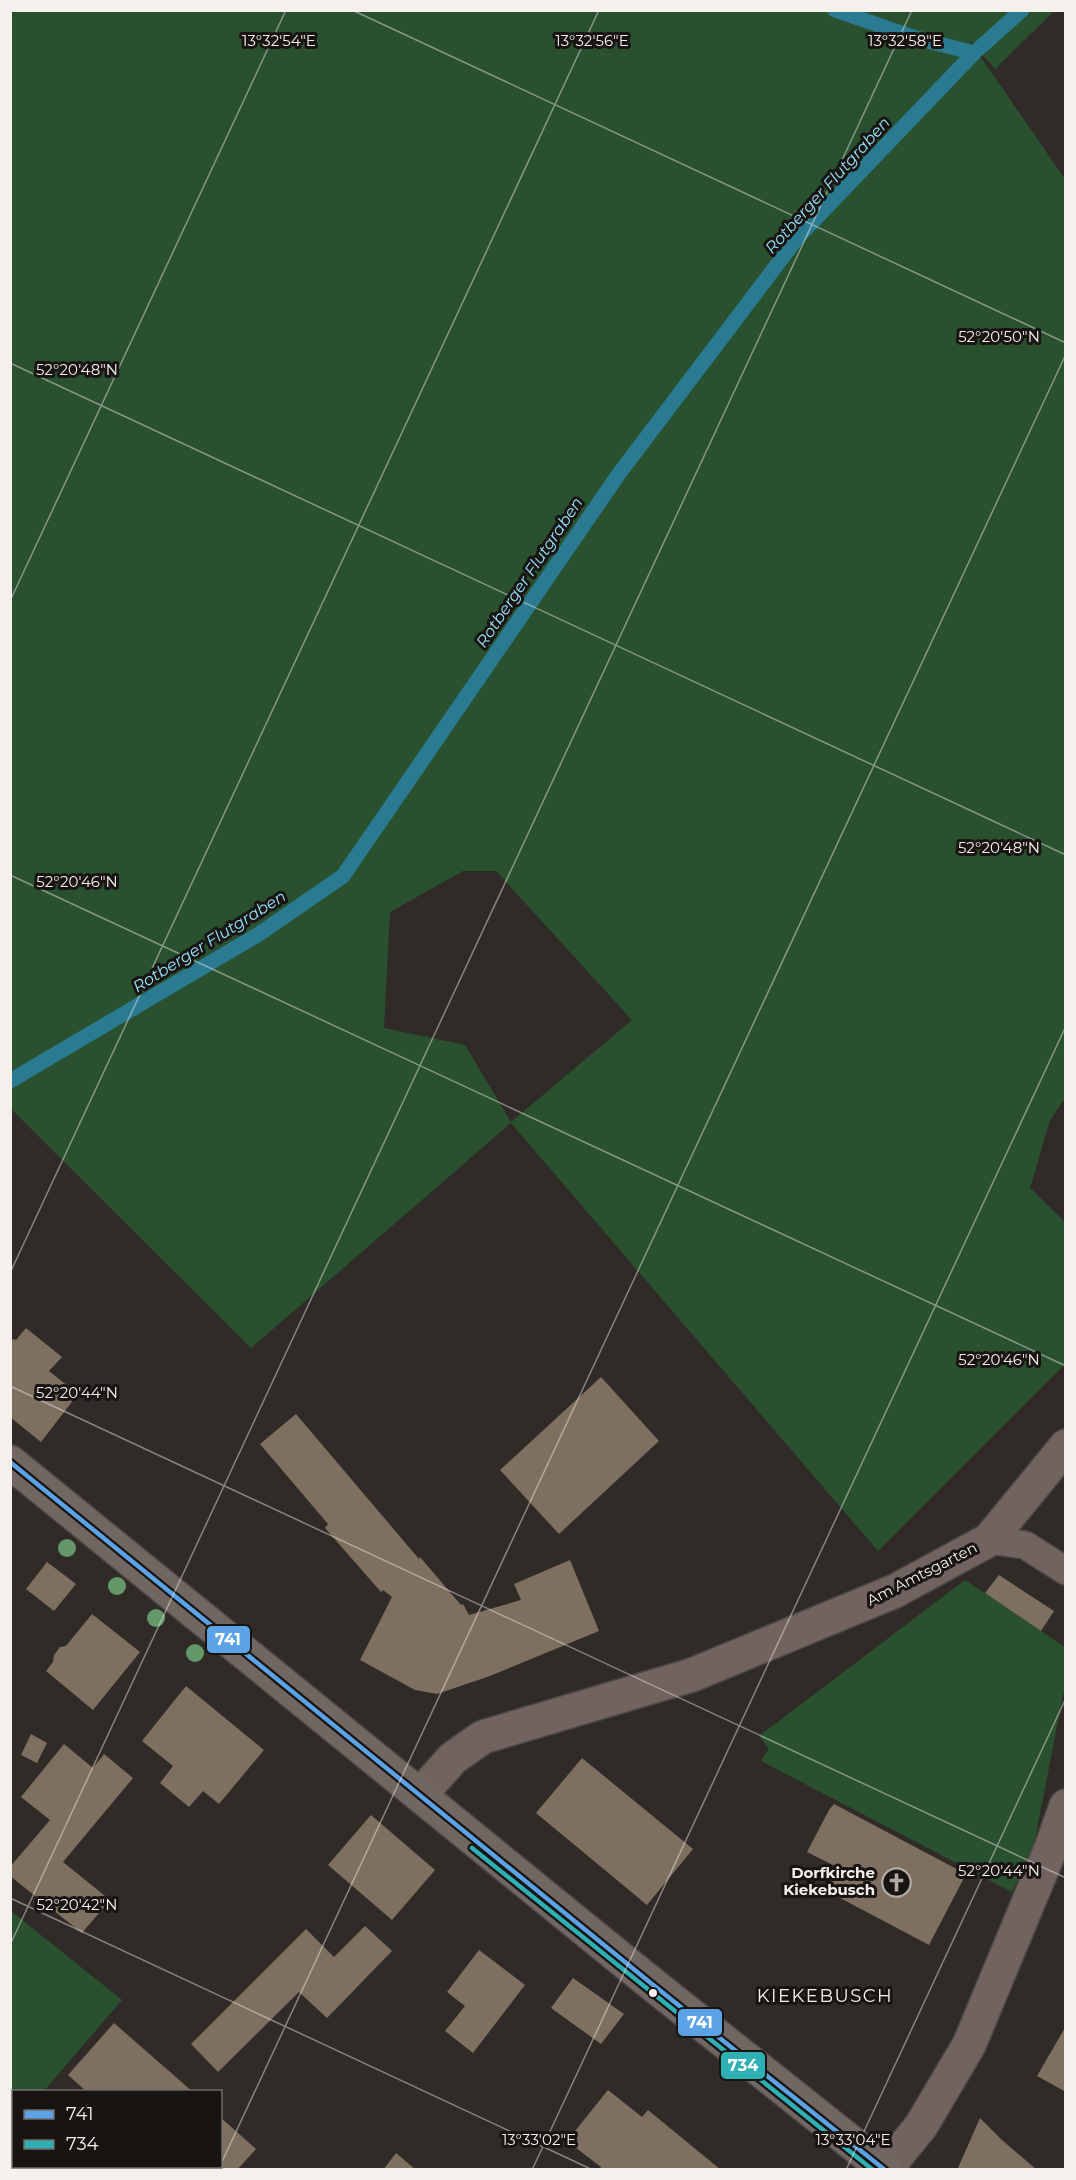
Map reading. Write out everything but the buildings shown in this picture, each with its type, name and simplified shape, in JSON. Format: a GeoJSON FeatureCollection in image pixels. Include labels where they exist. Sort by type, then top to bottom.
{"type":"FeatureCollection","features":[{"type":"Feature","properties":{"kind":"main road"},"geometry":{"type":"LineString","coordinates":[[10,1462],[643,1977],[886,2169]]}},
{"type":"Feature","properties":{"kind":"street","name":"Am Amtsgarten"},"geometry":{"type":"LineString","coordinates":[[420,1795],[453,1758],[483,1737],[692,1675],[895,1591],[990,1540],[1065,1446]]}},
{"type":"Feature","properties":{"kind":"street"},"geometry":{"type":"LineString","coordinates":[[886,2169],[921,2126],[969,2044],[1051,1848],[1065,1806]]}},
{"type":"Feature","properties":{"kind":"lane"},"geometry":{"type":"LineString","coordinates":[[990,1540],[1025,1545],[1065,1571]]}},
{"type":"Feature","properties":{"kind":"green space"},"geometry":{"type":"Polygon","coordinates":[[[10,11],[1054,11],[995,69],[967,37],[1065,179],[1066,1097],[1050,1120],[1030,1188],[1065,1222],[1065,1364],[878,1551],[511,1123],[251,1348],[11,1109],[10,11]],[[463,871],[390,912],[384,1028],[465,1045],[511,1122],[632,1020],[496,871],[463,871]]]}},
{"type":"Feature","properties":{"kind":"green space"},"geometry":{"type":"Polygon","coordinates":[[[965,1580],[1065,1647],[1065,1686],[1033,1849],[1012,1892],[761,1761],[769,1749],[759,1736],[965,1580]]]}},
{"type":"Feature","properties":{"kind":"green space"},"geometry":{"type":"Polygon","coordinates":[[[11,1911],[122,2000],[45,2090],[12,2090],[11,2130],[11,1911]]]}},
{"type":"Feature","properties":{"kind":"waterway"},"geometry":{"type":"LineString","coordinates":[[835,10],[913,37],[974,53]]}},
{"type":"Feature","properties":{"kind":"waterway","name":"Rotberger Flutgraben"},"geometry":{"type":"LineString","coordinates":[[10,1081],[259,934],[343,876],[618,475],[798,237],[974,53],[1022,10]]}},
{"type":"Feature","properties":{"kind":"transit line","name":"741"},"geometry":{"type":"LineString","coordinates":[[10,1462],[652,1984],[885,2170]]}},
{"type":"Feature","properties":{"kind":"transit line","name":"734"},"geometry":{"type":"LineString","coordinates":[[472,1848],[873,2170]]}},
{"type":"Feature","properties":{"kind":"place","name":"Dorfkirche Kiekebusch"},"geometry":{"type":"Point","coordinates":[896,1882]}},
{"type":"Feature","properties":{"kind":"district","name":"KIEKEBUSCH"},"geometry":{"type":"Point","coordinates":[825,1996]}}]}
